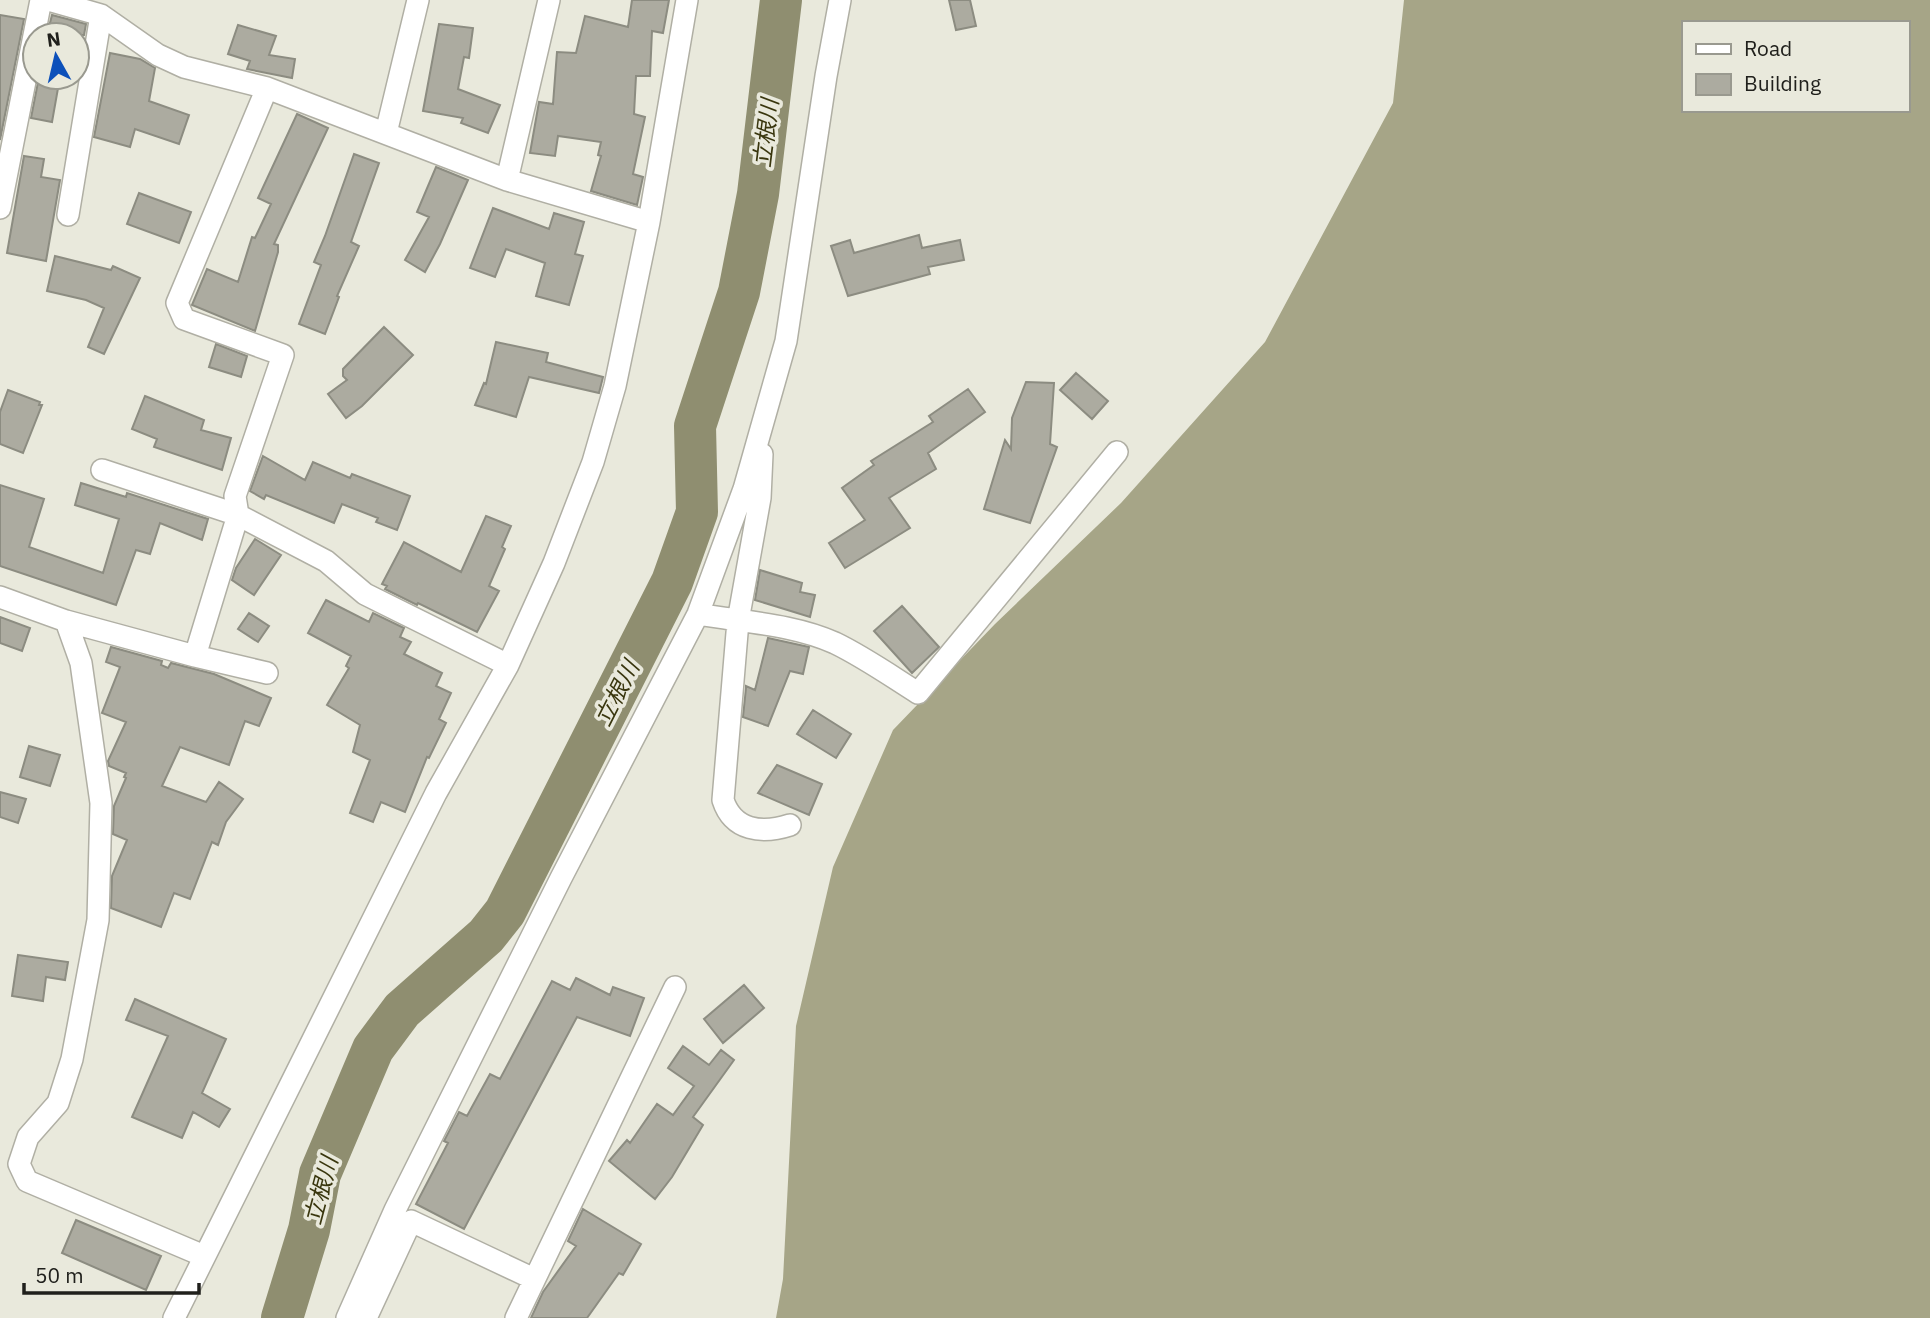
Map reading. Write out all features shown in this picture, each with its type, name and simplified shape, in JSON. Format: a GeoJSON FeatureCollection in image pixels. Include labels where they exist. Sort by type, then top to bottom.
{"type":"FeatureCollection","features":[{"type":"Feature","properties":{"kind":"street"},"geometry":{"type":"LineString","coordinates":[[0,208],[41,0]]}},
{"type":"Feature","properties":{"kind":"street"},"geometry":{"type":"LineString","coordinates":[[48,0],[102,15],[158,55],[184,67],[267,88],[508,180],[649,222]]}},
{"type":"Feature","properties":{"kind":"street"},"geometry":{"type":"LineString","coordinates":[[386,133],[418,0]]}},
{"type":"Feature","properties":{"kind":"street"},"geometry":{"type":"LineString","coordinates":[[508,180],[549,0]]}},
{"type":"Feature","properties":{"kind":"street"},"geometry":{"type":"LineString","coordinates":[[174,1318],[436,793],[508,665],[554,563],[593,462],[615,386],[649,222],[687,0]]}},
{"type":"Feature","properties":{"kind":"street"},"geometry":{"type":"LineString","coordinates":[[347,1318],[395,1210],[698,614],[744,489],[786,341],[840,0]]}},
{"type":"Feature","properties":{"kind":"street"},"geometry":{"type":"LineString","coordinates":[[68,215],[102,15]]}},
{"type":"Feature","properties":{"kind":"street"},"geometry":{"type":"LineString","coordinates":[[195,656],[238,515],[235,496],[283,355],[184,319],[177,303],[267,88]]}},
{"type":"Feature","properties":{"kind":"street"},"geometry":{"type":"LineString","coordinates":[[764,423],[760,498],[738,621],[723,800],[732,820],[741,825],[773,831],[790,825]]}},
{"type":"Feature","properties":{"kind":"street"},"geometry":{"type":"LineString","coordinates":[[698,614],[783,628],[832,642],[918,693],[1117,452]]}},
{"type":"Feature","properties":{"kind":"street"},"geometry":{"type":"LineString","coordinates":[[102,470],[238,515],[326,561],[365,594],[508,665]]}},
{"type":"Feature","properties":{"kind":"street"},"geometry":{"type":"LineString","coordinates":[[0,597],[66,621],[267,673]]}},
{"type":"Feature","properties":{"kind":"street"},"geometry":{"type":"LineString","coordinates":[[66,621],[81,663],[101,803],[98,920],[72,1059],[58,1103],[28,1137],[19,1164],[27,1181],[204,1256]]}},
{"type":"Feature","properties":{"kind":"street"},"geometry":{"type":"LineString","coordinates":[[516,1318],[675,987]]}},
{"type":"Feature","properties":{"kind":"street"},"geometry":{"type":"LineString","coordinates":[[366,1318],[411,1221],[534,1279]]}},
{"type":"Feature","properties":{"kind":"green space"},"geometry":{"type":"Polygon","coordinates":[[[1404,0],[1930,0],[1930,1318],[776,1318],[783,1279],[796,1026],[833,867],[893,730],[995,624],[1121,503],[1265,342],[1393,103],[1404,0]]]}},
{"type":"Feature","properties":{"kind":"building"},"geometry":{"type":"Polygon","coordinates":[[[632,0],[669,0],[663,33],[652,31],[650,76],[636,76],[634,114],[645,117],[633,174],[643,177],[637,205],[591,191],[601,156],[598,155],[601,142],[558,136],[555,156],[530,153],[539,102],[553,104],[557,52],[576,53],[585,16],[628,27],[632,0]]]}},
{"type":"Feature","properties":{"kind":"building"},"geometry":{"type":"Polygon","coordinates":[[[949,0],[970,0],[976,26],[956,30],[949,0]]]}},
{"type":"Feature","properties":{"kind":"building"},"geometry":{"type":"Polygon","coordinates":[[[0,15],[24,19],[21,21],[21,34],[0,140],[0,15]]]}},
{"type":"Feature","properties":{"kind":"building"},"geometry":{"type":"Polygon","coordinates":[[[52,15],[75,21],[50,21],[52,15]]]}},
{"type":"Feature","properties":{"kind":"building"},"geometry":{"type":"Polygon","coordinates":[[[439,24],[473,28],[469,58],[464,57],[458,89],[500,105],[488,133],[461,123],[463,118],[423,111],[439,24]]]}},
{"type":"Feature","properties":{"kind":"building"},"geometry":{"type":"Polygon","coordinates":[[[238,25],[276,36],[269,55],[295,59],[292,78],[247,69],[250,61],[228,54],[238,25]]]}},
{"type":"Feature","properties":{"kind":"building"},"geometry":{"type":"Polygon","coordinates":[[[110,53],[140,59],[155,68],[149,101],[189,115],[179,144],[135,129],[130,147],[94,137],[110,53]]]}},
{"type":"Feature","properties":{"kind":"building"},"geometry":{"type":"Polygon","coordinates":[[[36,91],[58,91],[52,122],[31,118],[36,91]]]}},
{"type":"Feature","properties":{"kind":"building"},"geometry":{"type":"Polygon","coordinates":[[[297,114],[328,128],[274,244],[278,245],[278,252],[255,331],[192,305],[207,269],[238,282],[252,237],[255,238],[271,204],[258,198],[297,114]]]}},
{"type":"Feature","properties":{"kind":"building"},"geometry":{"type":"Polygon","coordinates":[[[354,154],[379,163],[351,242],[359,246],[337,296],[339,297],[325,334],[299,324],[321,265],[314,262],[354,154]]]}},
{"type":"Feature","properties":{"kind":"building"},"geometry":{"type":"Polygon","coordinates":[[[24,156],[44,159],[41,177],[60,180],[46,261],[7,253],[24,156]]]}},
{"type":"Feature","properties":{"kind":"building"},"geometry":{"type":"Polygon","coordinates":[[[436,167],[468,180],[425,272],[405,260],[429,217],[417,212],[436,167]]]}},
{"type":"Feature","properties":{"kind":"building"},"geometry":{"type":"Polygon","coordinates":[[[139,193],[191,212],[179,243],[127,224],[139,193]]]}},
{"type":"Feature","properties":{"kind":"building"},"geometry":{"type":"Polygon","coordinates":[[[493,208],[549,229],[554,213],[584,222],[575,254],[583,256],[569,305],[536,296],[545,263],[506,249],[495,277],[470,268],[493,208]]]}},
{"type":"Feature","properties":{"kind":"building"},"geometry":{"type":"Polygon","coordinates":[[[919,235],[922,248],[960,240],[964,260],[928,267],[930,274],[848,296],[831,246],[850,240],[854,253],[919,235]]]}},
{"type":"Feature","properties":{"kind":"building"},"geometry":{"type":"Polygon","coordinates":[[[55,256],[111,270],[113,266],[140,278],[104,354],[88,347],[104,308],[86,300],[47,291],[55,256]]]}},
{"type":"Feature","properties":{"kind":"building"},"geometry":{"type":"Polygon","coordinates":[[[384,327],[413,355],[362,406],[346,418],[328,394],[347,380],[343,376],[343,369],[384,327]]]}},
{"type":"Feature","properties":{"kind":"building"},"geometry":{"type":"Polygon","coordinates":[[[496,342],[548,353],[546,362],[603,377],[599,393],[529,377],[516,417],[475,405],[484,383],[486,384],[496,342]]]}},
{"type":"Feature","properties":{"kind":"building"},"geometry":{"type":"Polygon","coordinates":[[[216,344],[247,356],[241,377],[209,367],[216,344]]]}},
{"type":"Feature","properties":{"kind":"building"},"geometry":{"type":"Polygon","coordinates":[[[1076,373],[1108,401],[1092,419],[1060,390],[1076,373]]]}},
{"type":"Feature","properties":{"kind":"building"},"geometry":{"type":"Polygon","coordinates":[[[1026,382],[1054,383],[1050,444],[1057,447],[1030,523],[984,509],[1005,440],[1011,449],[1012,418],[1026,382]]]}},
{"type":"Feature","properties":{"kind":"building"},"geometry":{"type":"Polygon","coordinates":[[[968,389],[985,412],[928,453],[936,469],[889,498],[910,528],[845,568],[829,543],[865,520],[842,488],[874,465],[871,461],[933,422],[929,416],[968,389]]]}},
{"type":"Feature","properties":{"kind":"building"},"geometry":{"type":"Polygon","coordinates":[[[8,390],[42,405],[23,453],[0,444],[0,412],[8,390]]]}},
{"type":"Feature","properties":{"kind":"building"},"geometry":{"type":"Polygon","coordinates":[[[145,396],[204,420],[201,430],[231,438],[222,470],[154,447],[157,439],[132,429],[145,396]]]}},
{"type":"Feature","properties":{"kind":"building"},"geometry":{"type":"Polygon","coordinates":[[[263,456],[305,480],[313,462],[350,478],[352,474],[410,496],[397,530],[376,522],[378,518],[342,504],[334,523],[266,495],[264,499],[250,491],[263,456]]]}},
{"type":"Feature","properties":{"kind":"building"},"geometry":{"type":"Polygon","coordinates":[[[81,483],[126,497],[127,493],[208,519],[202,540],[160,523],[150,554],[136,550],[116,605],[0,566],[0,485],[44,499],[29,547],[103,573],[119,519],[75,505],[81,483]]]}},
{"type":"Feature","properties":{"kind":"building"},"geometry":{"type":"Polygon","coordinates":[[[486,516],[511,526],[502,547],[505,549],[489,586],[499,591],[477,632],[385,589],[387,586],[382,584],[404,542],[461,572],[486,516]]]}},
{"type":"Feature","properties":{"kind":"building"},"geometry":{"type":"Polygon","coordinates":[[[255,539],[281,555],[254,595],[232,580],[236,568],[255,539]]]}},
{"type":"Feature","properties":{"kind":"building"},"geometry":{"type":"Polygon","coordinates":[[[760,570],[802,583],[800,592],[815,595],[810,617],[755,600],[760,570]]]}},
{"type":"Feature","properties":{"kind":"building"},"geometry":{"type":"Polygon","coordinates":[[[326,600],[369,622],[373,613],[404,628],[400,637],[411,642],[404,654],[442,673],[436,686],[451,693],[439,719],[446,723],[429,758],[427,757],[405,812],[381,802],[373,822],[350,813],[370,760],[353,752],[360,725],[327,705],[349,668],[346,666],[351,656],[308,633],[326,600]]]}},
{"type":"Feature","properties":{"kind":"building"},"geometry":{"type":"Polygon","coordinates":[[[902,606],[939,647],[912,673],[874,631],[902,606]]]}},
{"type":"Feature","properties":{"kind":"building"},"geometry":{"type":"Polygon","coordinates":[[[249,613],[269,626],[258,642],[238,629],[249,613]]]}},
{"type":"Feature","properties":{"kind":"building"},"geometry":{"type":"Polygon","coordinates":[[[0,617],[30,628],[22,651],[0,643],[0,617]]]}},
{"type":"Feature","properties":{"kind":"building"},"geometry":{"type":"Polygon","coordinates":[[[768,638],[809,647],[803,674],[790,671],[768,726],[743,717],[746,686],[755,690],[768,638]]]}},
{"type":"Feature","properties":{"kind":"building"},"geometry":{"type":"Polygon","coordinates":[[[111,647],[162,661],[161,665],[168,668],[171,663],[214,674],[271,698],[259,726],[245,721],[229,765],[180,747],[162,786],[206,802],[219,782],[243,799],[226,822],[218,845],[212,842],[190,899],[174,893],[161,927],[111,908],[112,876],[127,840],[113,834],[114,806],[126,773],[109,766],[108,761],[126,722],[102,713],[120,667],[106,662],[111,647]]]}},
{"type":"Feature","properties":{"kind":"building"},"geometry":{"type":"Polygon","coordinates":[[[813,710],[851,734],[836,758],[797,734],[813,710]]]}},
{"type":"Feature","properties":{"kind":"building"},"geometry":{"type":"Polygon","coordinates":[[[29,746],[60,755],[50,786],[20,777],[29,746]]]}},
{"type":"Feature","properties":{"kind":"building"},"geometry":{"type":"Polygon","coordinates":[[[777,765],[822,784],[809,815],[758,793],[777,765]]]}},
{"type":"Feature","properties":{"kind":"building"},"geometry":{"type":"Polygon","coordinates":[[[0,792],[26,799],[18,823],[0,817],[0,792]]]}},
{"type":"Feature","properties":{"kind":"building"},"geometry":{"type":"Polygon","coordinates":[[[18,955],[68,962],[65,980],[46,977],[43,1001],[12,996],[18,955]]]}},
{"type":"Feature","properties":{"kind":"building"},"geometry":{"type":"Polygon","coordinates":[[[576,978],[610,995],[613,987],[644,998],[630,1036],[577,1017],[464,1229],[416,1204],[448,1143],[444,1141],[459,1112],[467,1116],[490,1074],[500,1079],[552,981],[570,990],[576,978]]]}},
{"type":"Feature","properties":{"kind":"building"},"geometry":{"type":"Polygon","coordinates":[[[744,985],[764,1008],[723,1043],[704,1019],[744,985]]]}},
{"type":"Feature","properties":{"kind":"building"},"geometry":{"type":"Polygon","coordinates":[[[135,999],[226,1039],[202,1093],[230,1109],[219,1127],[193,1112],[182,1138],[132,1117],[168,1036],[126,1020],[135,999]]]}},
{"type":"Feature","properties":{"kind":"building"},"geometry":{"type":"Polygon","coordinates":[[[683,1046],[709,1065],[721,1050],[734,1060],[693,1117],[703,1125],[672,1177],[655,1199],[609,1161],[627,1140],[630,1143],[657,1104],[673,1115],[694,1086],[668,1068],[683,1046]]]}},
{"type":"Feature","properties":{"kind":"building"},"geometry":{"type":"Polygon","coordinates":[[[583,1209],[641,1244],[623,1275],[619,1273],[587,1318],[531,1318],[543,1292],[576,1246],[568,1241],[583,1209]]]}},
{"type":"Feature","properties":{"kind":"building"},"geometry":{"type":"Polygon","coordinates":[[[76,1220],[161,1256],[146,1290],[62,1253],[76,1220]]]}},
{"type":"Feature","properties":{"kind":"waterway","name":"立根川"},"geometry":{"type":"LineString","coordinates":[[282,1318],[309,1230],[320,1174],[373,1049],[402,1010],[486,936],[505,912],[672,582],[697,512],[695,426],[739,292],[758,194],[781,0]]}}]}
